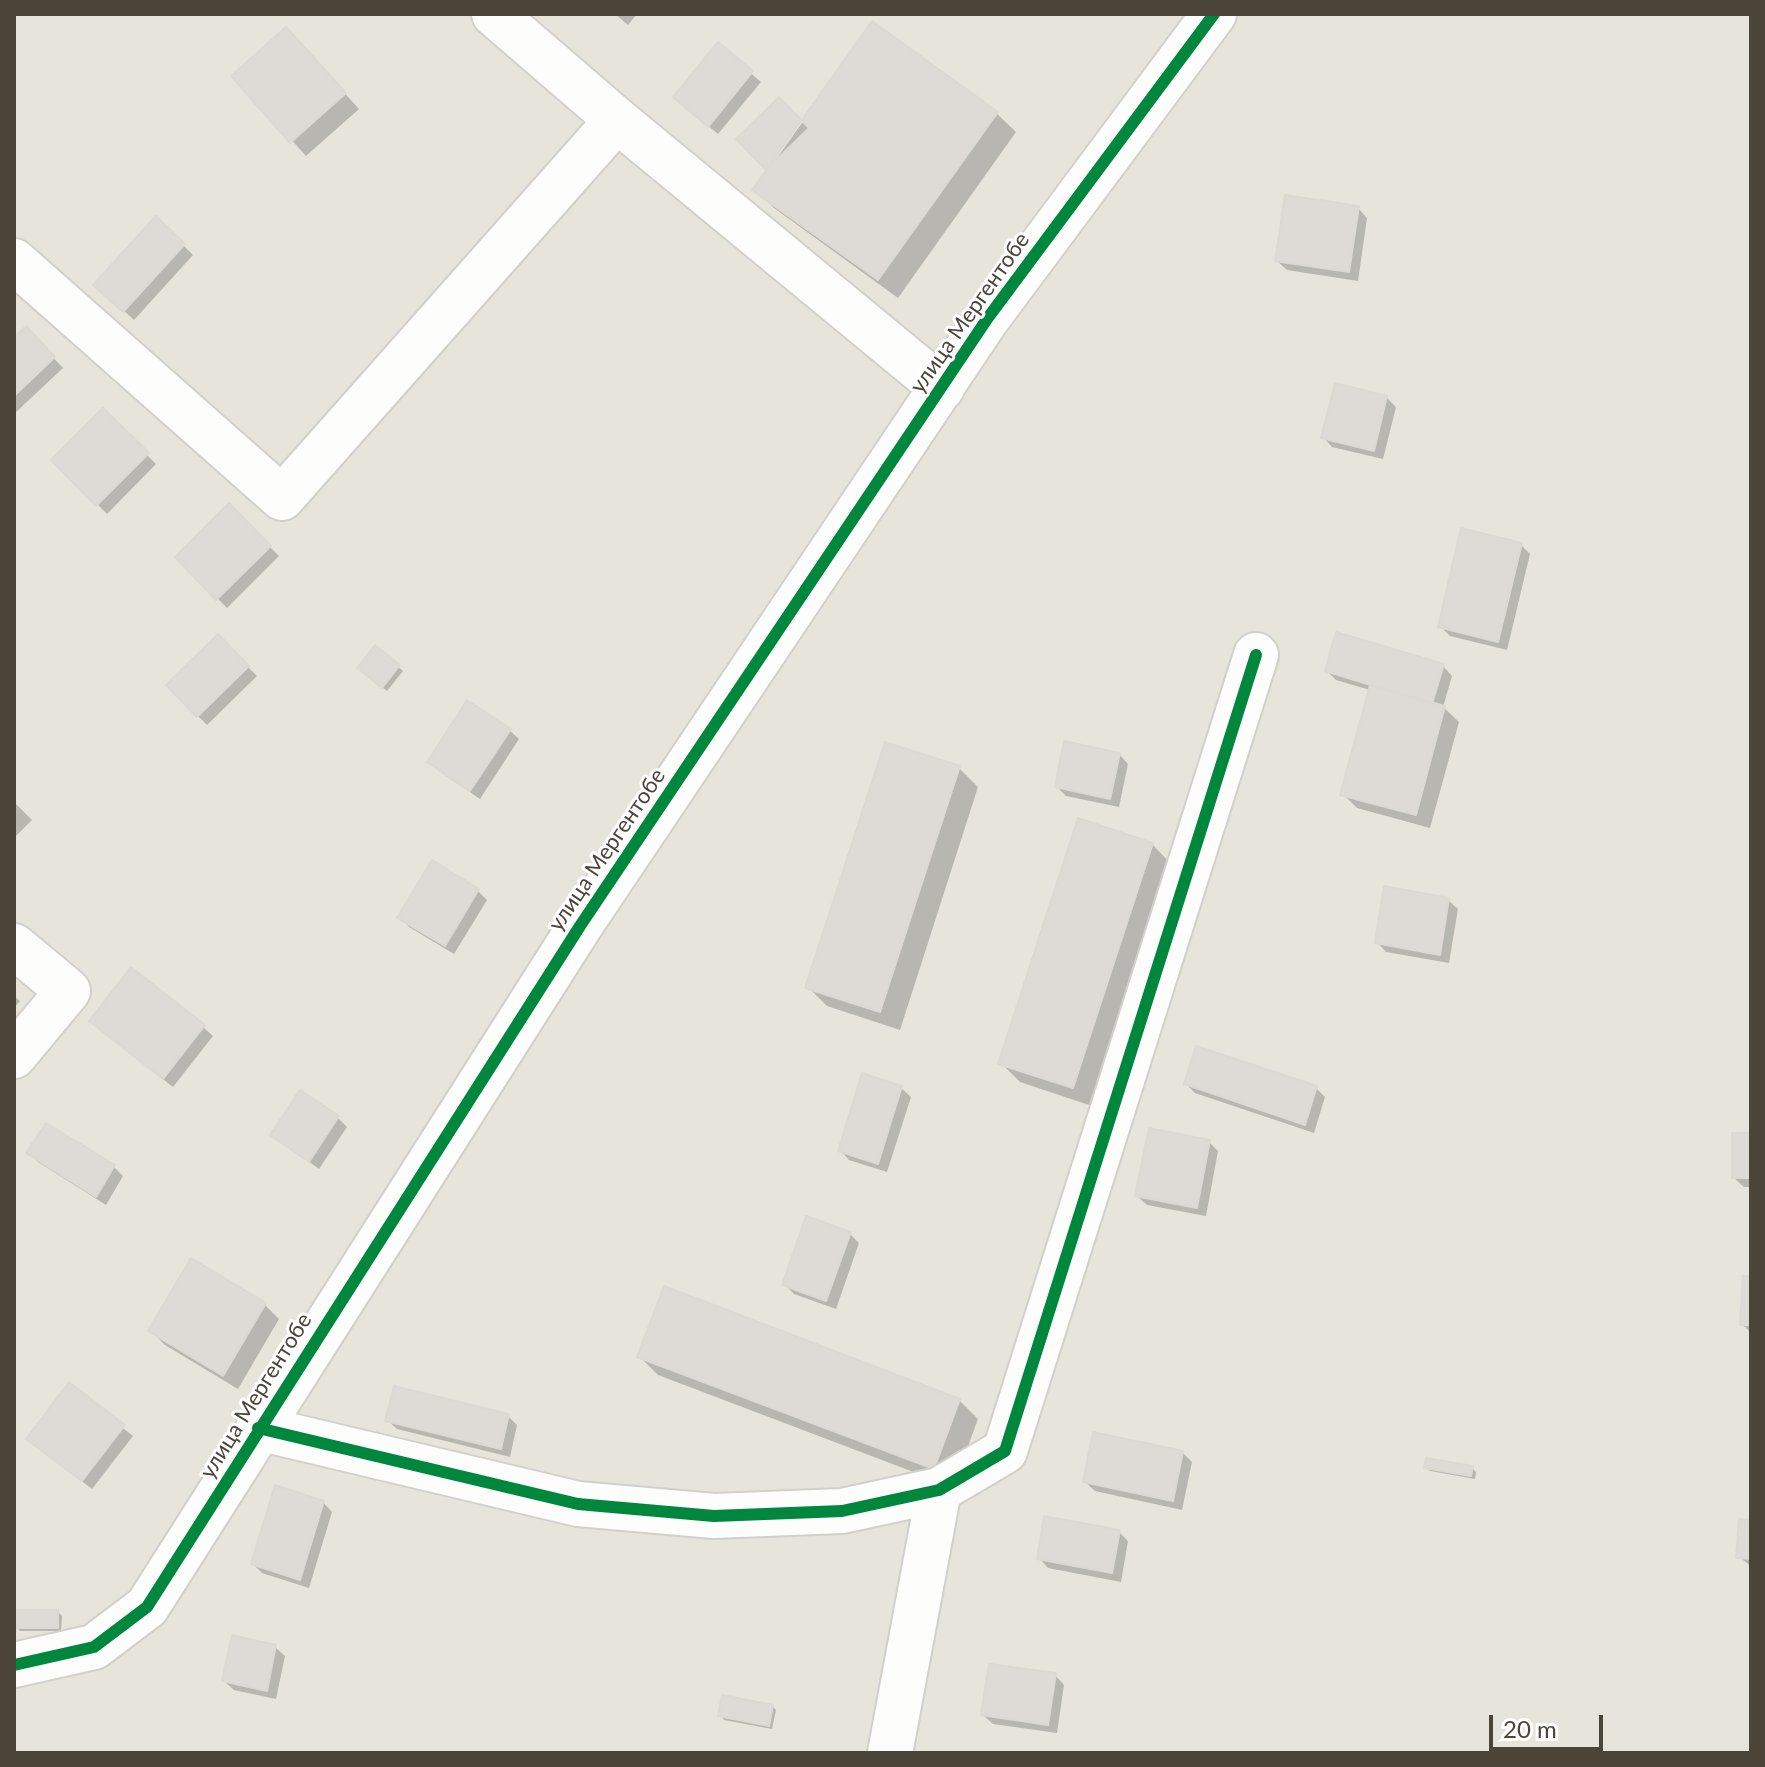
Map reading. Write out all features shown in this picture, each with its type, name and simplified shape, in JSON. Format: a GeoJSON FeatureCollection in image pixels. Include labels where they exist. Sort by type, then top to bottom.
{"type":"FeatureCollection","features":[{"type":"Feature","properties":{"kind":"street"},"geometry":{"type":"LineString","coordinates":[[494,14],[617,120],[942,388]]}},
{"type":"Feature","properties":{"kind":"street","name":"улица Мергентобе"},"geometry":{"type":"LineString","coordinates":[[14,1665],[94,1647],[147,1607],[580,926],[987,319],[1214,14]]}},
{"type":"Feature","properties":{"kind":"street"},"geometry":{"type":"LineString","coordinates":[[14,261],[282,498],[617,120]]}},
{"type":"Feature","properties":{"kind":"street"},"geometry":{"type":"LineString","coordinates":[[258,1428],[578,1504],[714,1516],[842,1511],[939,1490],[1005,1451],[1256,655]]}},
{"type":"Feature","properties":{"kind":"street"},"geometry":{"type":"LineString","coordinates":[[14,946],[68,991],[14,1056]]}},
{"type":"Feature","properties":{"kind":"street"},"geometry":{"type":"LineString","coordinates":[[890,1753],[939,1490]]}},
{"type":"Feature","properties":{"kind":"shaded area"},"geometry":{"type":"Polygon","coordinates":[[[14,14],[1751,14],[1751,1753],[14,1753],[14,14]]]}},
{"type":"Feature","properties":{"kind":"building"},"geometry":{"type":"Polygon","coordinates":[[[872,21],[998,112],[878,280],[752,190],[872,21]]]}},
{"type":"Feature","properties":{"kind":"building"},"geometry":{"type":"Polygon","coordinates":[[[286,27],[346,93],[290,143],[231,76],[286,27]]]}},
{"type":"Feature","properties":{"kind":"building"},"geometry":{"type":"Polygon","coordinates":[[[718,42],[753,71],[708,127],[673,97],[718,42]]]}},
{"type":"Feature","properties":{"kind":"building"},"geometry":{"type":"Polygon","coordinates":[[[779,97],[809,128],[766,170],[736,139],[779,97]]]}},
{"type":"Feature","properties":{"kind":"building"},"geometry":{"type":"Polygon","coordinates":[[[1285,195],[1359,206],[1349,272],[1275,261],[1285,195]]]}},
{"type":"Feature","properties":{"kind":"building"},"geometry":{"type":"Polygon","coordinates":[[[156,216],[185,244],[123,312],[93,285],[156,216]]]}},
{"type":"Feature","properties":{"kind":"building"},"geometry":{"type":"Polygon","coordinates":[[[26,326],[55,357],[14,396],[14,338],[26,326]]]}},
{"type":"Feature","properties":{"kind":"building"},"geometry":{"type":"Polygon","coordinates":[[[1335,383],[1387,396],[1374,451],[1321,438],[1335,383]]]}},
{"type":"Feature","properties":{"kind":"building"},"geometry":{"type":"Polygon","coordinates":[[[103,408],[149,453],[96,506],[51,460],[103,408]]]}},
{"type":"Feature","properties":{"kind":"building"},"geometry":{"type":"Polygon","coordinates":[[[229,503],[271,546],[216,600],[175,557],[229,503]]]}},
{"type":"Feature","properties":{"kind":"building"},"geometry":{"type":"Polygon","coordinates":[[[1461,528],[1522,543],[1498,642],[1438,627],[1461,528]]]}},
{"type":"Feature","properties":{"kind":"building"},"geometry":{"type":"Polygon","coordinates":[[[1336,632],[1444,664],[1432,704],[1325,671],[1336,632]]]}},
{"type":"Feature","properties":{"kind":"building"},"geometry":{"type":"Polygon","coordinates":[[[218,634],[249,666],[197,717],[166,685],[218,634]]]}},
{"type":"Feature","properties":{"kind":"building"},"geometry":{"type":"Polygon","coordinates":[[[375,645],[400,665],[382,688],[357,668],[375,645]]]}},
{"type":"Feature","properties":{"kind":"building"},"geometry":{"type":"Polygon","coordinates":[[[1370,685],[1445,706],[1416,815],[1340,795],[1370,685]]]}},
{"type":"Feature","properties":{"kind":"building"},"geometry":{"type":"Polygon","coordinates":[[[467,700],[511,729],[470,791],[427,762],[467,700]]]}},
{"type":"Feature","properties":{"kind":"building"},"geometry":{"type":"Polygon","coordinates":[[[1064,741],[1120,753],[1110,799],[1055,787],[1064,741]]]}},
{"type":"Feature","properties":{"kind":"building"},"geometry":{"type":"Polygon","coordinates":[[[885,742],[960,766],[880,1012],[805,988],[885,742]]]}},
{"type":"Feature","properties":{"kind":"building"},"geometry":{"type":"Polygon","coordinates":[[[1078,818],[1153,843],[1073,1088],[998,1064],[1078,818]]]}},
{"type":"Feature","properties":{"kind":"building"},"geometry":{"type":"Polygon","coordinates":[[[432,860],[479,889],[445,946],[397,918],[432,860]]]}},
{"type":"Feature","properties":{"kind":"building"},"geometry":{"type":"Polygon","coordinates":[[[1384,886],[1449,898],[1440,955],[1375,943],[1384,886]]]}},
{"type":"Feature","properties":{"kind":"building"},"geometry":{"type":"Polygon","coordinates":[[[131,967],[205,1025],[163,1079],[89,1021],[131,967]]]}},
{"type":"Feature","properties":{"kind":"building"},"geometry":{"type":"Polygon","coordinates":[[[1196,1046],[1317,1086],[1305,1125],[1184,1084],[1196,1046]]]}},
{"type":"Feature","properties":{"kind":"building"},"geometry":{"type":"Polygon","coordinates":[[[862,1073],[902,1086],[878,1164],[838,1151],[862,1073]]]}},
{"type":"Feature","properties":{"kind":"building"},"geometry":{"type":"Polygon","coordinates":[[[300,1090],[339,1116],[309,1162],[270,1135],[300,1090]]]}},
{"type":"Feature","properties":{"kind":"building"},"geometry":{"type":"Polygon","coordinates":[[[46,1123],[115,1165],[96,1197],[26,1153],[46,1123]]]}},
{"type":"Feature","properties":{"kind":"building"},"geometry":{"type":"Polygon","coordinates":[[[1149,1128],[1210,1140],[1197,1208],[1135,1196],[1149,1128]]]}},
{"type":"Feature","properties":{"kind":"building"},"geometry":{"type":"Polygon","coordinates":[[[1732,1133],[1751,1133],[1751,1178],[1732,1178],[1732,1133]]]}},
{"type":"Feature","properties":{"kind":"building"},"geometry":{"type":"Polygon","coordinates":[[[806,1216],[851,1232],[826,1301],[782,1285],[806,1216]]]}},
{"type":"Feature","properties":{"kind":"building"},"geometry":{"type":"Polygon","coordinates":[[[191,1258],[266,1303],[223,1376],[148,1331],[191,1258]]]}},
{"type":"Feature","properties":{"kind":"building"},"geometry":{"type":"Polygon","coordinates":[[[1743,1276],[1751,1276],[1751,1325],[1740,1325],[1743,1276]]]}},
{"type":"Feature","properties":{"kind":"building"},"geometry":{"type":"Polygon","coordinates":[[[664,1286],[960,1399],[934,1469],[637,1357],[664,1286]]]}},
{"type":"Feature","properties":{"kind":"building"},"geometry":{"type":"Polygon","coordinates":[[[69,1382],[125,1425],[82,1481],[26,1439],[69,1382]]]}},
{"type":"Feature","properties":{"kind":"building"},"geometry":{"type":"Polygon","coordinates":[[[394,1386],[509,1414],[501,1449],[385,1421],[394,1386]]]}},
{"type":"Feature","properties":{"kind":"building"},"geometry":{"type":"Polygon","coordinates":[[[1093,1432],[1183,1451],[1173,1501],[1083,1482],[1093,1432]]]}},
{"type":"Feature","properties":{"kind":"building"},"geometry":{"type":"Polygon","coordinates":[[[1426,1458],[1473,1466],[1471,1476],[1424,1468],[1426,1458]]]}},
{"type":"Feature","properties":{"kind":"building"},"geometry":{"type":"Polygon","coordinates":[[[275,1485],[324,1501],[300,1580],[251,1564],[275,1485]]]}},
{"type":"Feature","properties":{"kind":"building"},"geometry":{"type":"Polygon","coordinates":[[[1044,1516],[1120,1530],[1112,1573],[1037,1559],[1044,1516]]]}},
{"type":"Feature","properties":{"kind":"building"},"geometry":{"type":"Polygon","coordinates":[[[1739,1519],[1751,1520],[1751,1559],[1736,1558],[1739,1519]]]}},
{"type":"Feature","properties":{"kind":"building"},"geometry":{"type":"Polygon","coordinates":[[[14,1610],[58,1610],[58,1628],[14,1628],[14,1610]]]}},
{"type":"Feature","properties":{"kind":"building"},"geometry":{"type":"Polygon","coordinates":[[[232,1635],[276,1645],[267,1691],[222,1681],[232,1635]]]}},
{"type":"Feature","properties":{"kind":"building"},"geometry":{"type":"Polygon","coordinates":[[[989,1664],[1056,1673],[1048,1725],[981,1715],[989,1664]]]}},
{"type":"Feature","properties":{"kind":"building"},"geometry":{"type":"Polygon","coordinates":[[[722,1695],[773,1705],[769,1726],[718,1716],[722,1695]]]}},
{"type":"Feature","properties":{"kind":"cycle path"},"geometry":{"type":"LineString","coordinates":[[14,1665],[94,1647],[147,1607],[580,926],[987,319],[1214,14]]}},
{"type":"Feature","properties":{"kind":"cycle path"},"geometry":{"type":"LineString","coordinates":[[258,1428],[578,1504],[714,1516],[842,1511],[939,1490],[1005,1451],[1256,655]]}}]}
